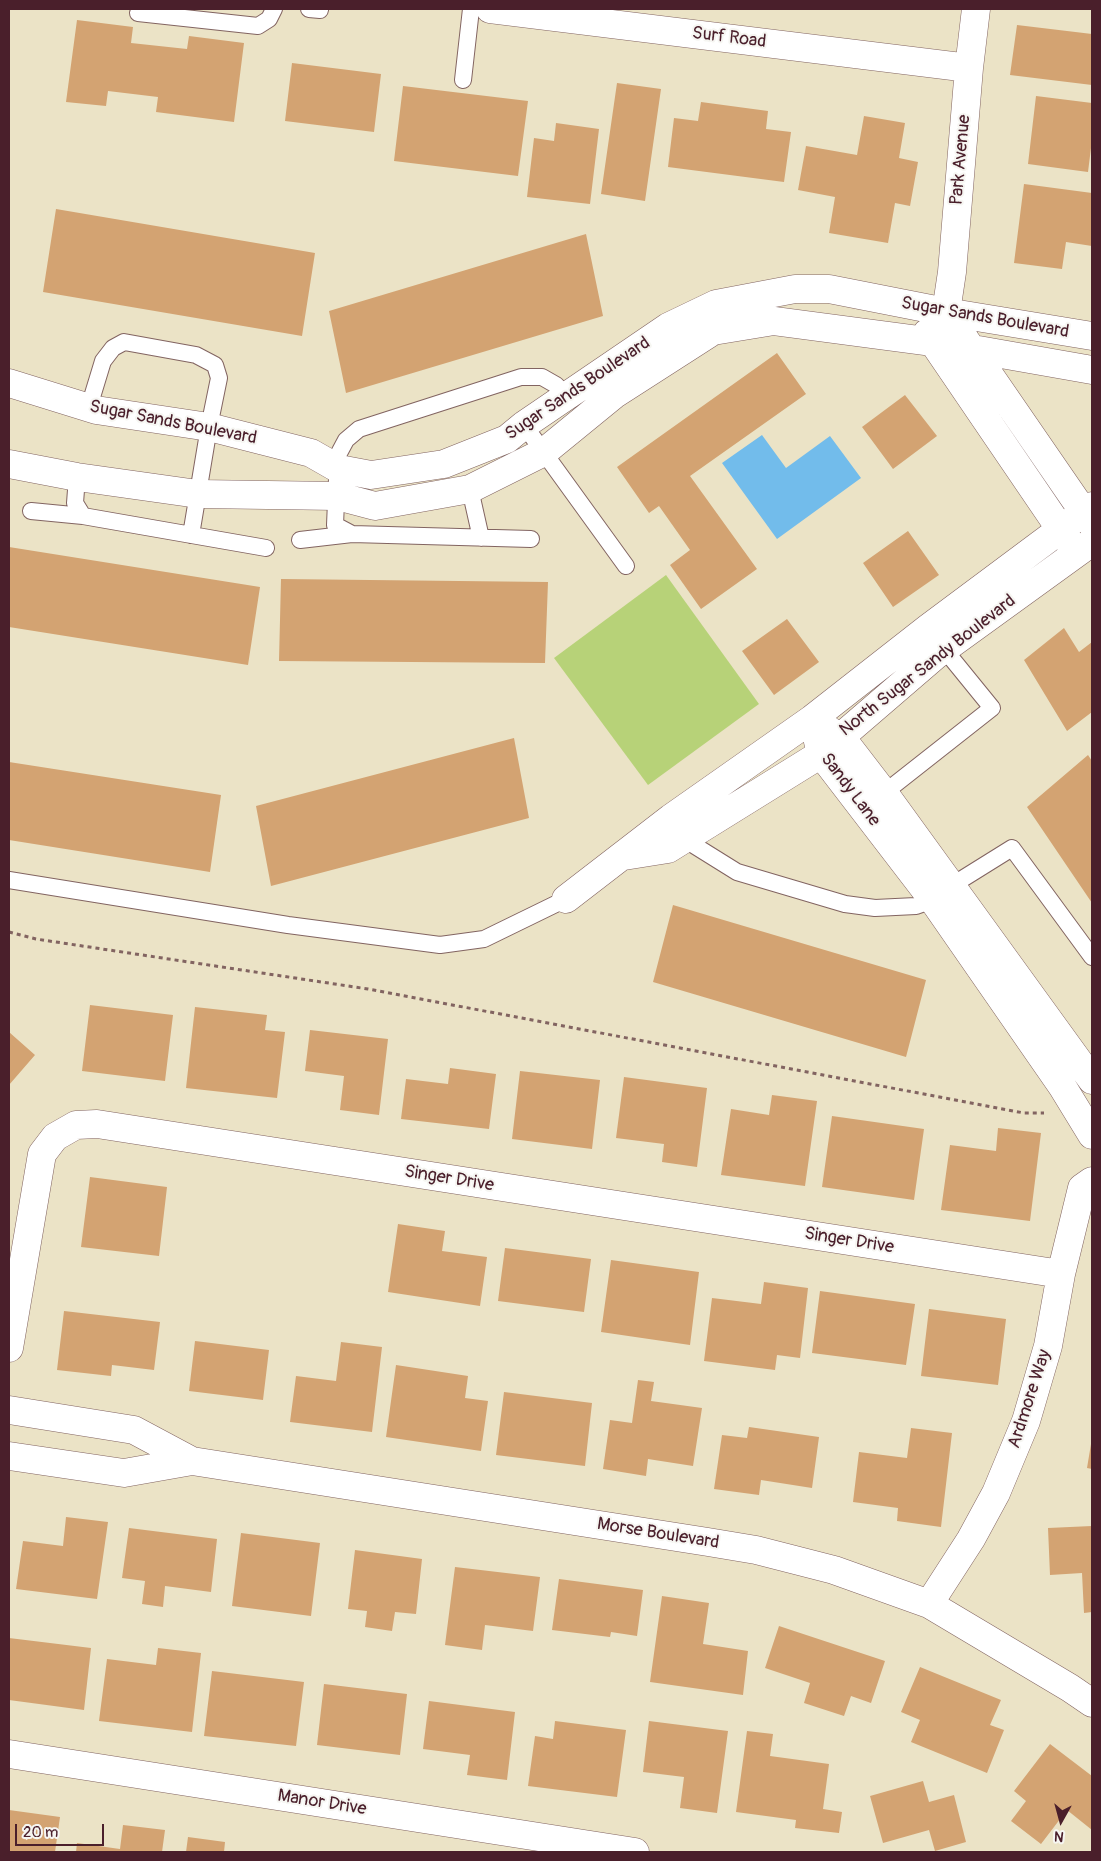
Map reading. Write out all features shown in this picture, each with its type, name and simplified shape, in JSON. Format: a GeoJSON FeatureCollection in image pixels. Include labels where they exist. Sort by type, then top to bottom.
{"type":"FeatureCollection","features":[{"type":"Feature","properties":{"kind":"street","name":"Surf Road"},"geometry":{"type":"LineString","coordinates":[[490,9],[969,68]]}},
{"type":"Feature","properties":{"kind":"street","name":"Park Avenue"},"geometry":{"type":"LineString","coordinates":[[946,312],[952,272],[969,68],[976,9]]}},
{"type":"Feature","properties":{"kind":"street","name":"Sugar Sands Boulevard"},"geometry":{"type":"LineString","coordinates":[[9,383],[90,407],[208,427],[312,453],[339,468],[371,476],[444,464],[507,439],[524,425],[568,397],[668,327],[716,304],[795,289],[830,289],[946,312],[1092,336]]}},
{"type":"Feature","properties":{"kind":"street","name":"North Sugar Sandy Boulevard"},"geometry":{"type":"LineString","coordinates":[[620,857],[668,849],[829,746],[944,649],[1085,547],[1060,529],[907,304]]}},
{"type":"Feature","properties":{"kind":"street","name":"North Sugar Sandy Boulevard"},"geometry":{"type":"LineString","coordinates":[[566,899],[671,818],[812,719],[927,629],[1060,529],[1089,514],[946,312]]}},
{"type":"Feature","properties":{"kind":"street","name":"Sugar Sands Boulevard"},"geometry":{"type":"LineString","coordinates":[[9,464],[77,477],[198,494],[337,496],[375,506],[470,489],[544,452],[614,394],[713,331],[774,321],[933,342],[1092,370]]}},
{"type":"Feature","properties":{"kind":"street","name":"Sandy Lane"},"geometry":{"type":"LineString","coordinates":[[812,719],[829,746],[942,893],[1091,1073]]}},
{"type":"Feature","properties":{"kind":"street","name":"Sandy Lane"},"geometry":{"type":"LineString","coordinates":[[829,746],[844,741],[884,793],[942,893],[1092,1135]]}},
{"type":"Feature","properties":{"kind":"street","name":"Singer Drive"},"geometry":{"type":"LineString","coordinates":[[9,1348],[42,1154],[55,1137],[76,1125],[97,1124],[1061,1274]]}},
{"type":"Feature","properties":{"kind":"street","name":"Ardmore Way"},"geometry":{"type":"LineString","coordinates":[[929,1604],[971,1539],[996,1493],[1026,1421],[1048,1346],[1061,1274],[1082,1188],[1092,1181]]}},
{"type":"Feature","properties":{"kind":"street","name":"Morse Boulevard"},"geometry":{"type":"LineString","coordinates":[[9,1410],[134,1430],[192,1461]]}},
{"type":"Feature","properties":{"kind":"street","name":"Morse Boulevard"},"geometry":{"type":"LineString","coordinates":[[9,1456],[124,1473],[192,1461],[756,1550],[834,1570],[929,1604],[1092,1703]]}},
{"type":"Feature","properties":{"kind":"street","name":"Manor Drive"},"geometry":{"type":"LineString","coordinates":[[9,1754],[635,1852]]}},
{"type":"Feature","properties":{"kind":"lane"},"geometry":{"type":"LineString","coordinates":[[145,12],[258,26],[269,19],[274,9]]}},
{"type":"Feature","properties":{"kind":"lane"},"geometry":{"type":"LineString","coordinates":[[463,80],[471,9]]}},
{"type":"Feature","properties":{"kind":"lane"},"geometry":{"type":"LineString","coordinates":[[90,407],[103,361],[113,348],[124,342],[196,355],[215,365],[219,378],[208,427],[191,535]]}},
{"type":"Feature","properties":{"kind":"lane"},"geometry":{"type":"LineString","coordinates":[[352,534],[335,525],[339,468],[338,455],[346,440],[359,429],[521,377],[542,377],[556,385],[568,397]]}},
{"type":"Feature","properties":{"kind":"lane"},"geometry":{"type":"LineString","coordinates":[[524,425],[626,566]]}},
{"type":"Feature","properties":{"kind":"lane"},"geometry":{"type":"LineString","coordinates":[[77,477],[75,503],[83,516]]}},
{"type":"Feature","properties":{"kind":"lane"},"geometry":{"type":"LineString","coordinates":[[470,489],[481,538]]}},
{"type":"Feature","properties":{"kind":"lane"},"geometry":{"type":"LineString","coordinates":[[31,510],[83,516],[266,548]]}},
{"type":"Feature","properties":{"kind":"lane"},"geometry":{"type":"LineString","coordinates":[[300,540],[352,534],[531,539]]}},
{"type":"Feature","properties":{"kind":"lane"},"geometry":{"type":"LineString","coordinates":[[884,793],[992,708],[944,649]]}},
{"type":"Feature","properties":{"kind":"lane"},"geometry":{"type":"LineString","coordinates":[[684,838],[737,872],[845,904],[875,908],[916,906],[942,893],[1012,848],[1092,957]]}},
{"type":"Feature","properties":{"kind":"lane"},"geometry":{"type":"LineString","coordinates":[[9,880],[288,925],[440,945],[484,939],[566,899]]}},
{"type":"Feature","properties":{"kind":"path"},"geometry":{"type":"LineString","coordinates":[[9,932],[36,939],[368,989],[1024,1113],[1077,1110]]}},
{"type":"Feature","properties":{"kind":"green space"},"geometry":{"type":"Polygon","coordinates":[[[666,575],[759,704],[648,785],[554,658],[666,575]]]}},
{"type":"Feature","properties":{"kind":"water"},"geometry":{"type":"Polygon","coordinates":[[[762,435],[786,468],[830,436],[861,478],[777,539],[722,463],[762,435]]]}},
{"type":"Feature","properties":{"kind":"building"},"geometry":{"type":"Polygon","coordinates":[[[77,20],[133,27],[131,43],[187,49],[189,36],[244,43],[234,122],[156,112],[158,97],[108,91],[106,106],[66,102],[77,20]]]}},
{"type":"Feature","properties":{"kind":"building"},"geometry":{"type":"Polygon","coordinates":[[[1017,25],[1092,34],[1092,85],[1010,75],[1017,25]]]}},
{"type":"Feature","properties":{"kind":"building"},"geometry":{"type":"Polygon","coordinates":[[[292,63],[381,74],[374,132],[285,121],[292,63]]]}},
{"type":"Feature","properties":{"kind":"building"},"geometry":{"type":"Polygon","coordinates":[[[617,83],[661,89],[645,201],[601,194],[617,83]]]}},
{"type":"Feature","properties":{"kind":"building"},"geometry":{"type":"Polygon","coordinates":[[[403,86],[528,101],[518,176],[394,161],[403,86]]]}},
{"type":"Feature","properties":{"kind":"building"},"geometry":{"type":"Polygon","coordinates":[[[1036,96],[1092,103],[1092,140],[1088,172],[1028,164],[1036,96]]]}},
{"type":"Feature","properties":{"kind":"building"},"geometry":{"type":"Polygon","coordinates":[[[701,102],[768,111],[766,129],[791,132],[784,182],[668,167],[674,118],[698,121],[701,102]]]}},
{"type":"Feature","properties":{"kind":"building"},"geometry":{"type":"Polygon","coordinates":[[[864,116],[905,123],[899,158],[918,162],[910,206],[895,203],[888,243],[829,233],[835,197],[798,190],[806,146],[857,155],[864,116]]]}},
{"type":"Feature","properties":{"kind":"building"},"geometry":{"type":"Polygon","coordinates":[[[556,123],[599,129],[590,204],[527,197],[534,138],[554,141],[556,123]]]}},
{"type":"Feature","properties":{"kind":"building"},"geometry":{"type":"Polygon","coordinates":[[[1024,184],[1092,193],[1092,246],[1066,242],[1062,269],[1014,263],[1024,184]]]}},
{"type":"Feature","properties":{"kind":"building"},"geometry":{"type":"Polygon","coordinates":[[[56,209],[315,253],[302,336],[43,292],[56,209]]]}},
{"type":"Feature","properties":{"kind":"building"},"geometry":{"type":"Polygon","coordinates":[[[586,234],[603,316],[346,393],[329,311],[586,234]]]}},
{"type":"Feature","properties":{"kind":"building"},"geometry":{"type":"Polygon","coordinates":[[[777,353],[806,394],[690,476],[757,569],[701,609],[670,565],[690,550],[659,506],[649,513],[617,467],[777,353]]]}},
{"type":"Feature","properties":{"kind":"building"},"geometry":{"type":"Polygon","coordinates":[[[905,395],[937,436],[893,469],[862,427],[905,395]]]}},
{"type":"Feature","properties":{"kind":"building"},"geometry":{"type":"Polygon","coordinates":[[[908,531],[939,575],[893,607],[863,563],[908,531]]]}},
{"type":"Feature","properties":{"kind":"building"},"geometry":{"type":"Polygon","coordinates":[[[9,547],[260,587],[248,665],[9,627],[9,547]]]}},
{"type":"Feature","properties":{"kind":"building"},"geometry":{"type":"Polygon","coordinates":[[[281,579],[548,582],[545,663],[279,661],[281,579]]]}},
{"type":"Feature","properties":{"kind":"building"},"geometry":{"type":"Polygon","coordinates":[[[787,619],[819,662],[774,695],[742,651],[787,619]]]}},
{"type":"Feature","properties":{"kind":"building"},"geometry":{"type":"Polygon","coordinates":[[[1064,628],[1079,652],[1092,642],[1092,712],[1067,731],[1024,660],[1064,628]]]}},
{"type":"Feature","properties":{"kind":"building"},"geometry":{"type":"Polygon","coordinates":[[[514,738],[529,818],[271,886],[256,806],[514,738]]]}},
{"type":"Feature","properties":{"kind":"building"},"geometry":{"type":"Polygon","coordinates":[[[1088,755],[1092,761],[1092,903],[1027,807],[1088,755]]]}},
{"type":"Feature","properties":{"kind":"building"},"geometry":{"type":"Polygon","coordinates":[[[9,762],[221,795],[210,872],[9,840],[9,762]]]}},
{"type":"Feature","properties":{"kind":"building"},"geometry":{"type":"Polygon","coordinates":[[[673,905],[926,980],[906,1057],[653,982],[673,905]]]}},
{"type":"Feature","properties":{"kind":"building"},"geometry":{"type":"Polygon","coordinates":[[[90,1005],[173,1015],[165,1081],[82,1071],[90,1005]]]}},
{"type":"Feature","properties":{"kind":"building"},"geometry":{"type":"Polygon","coordinates":[[[195,1007],[267,1015],[265,1030],[285,1032],[277,1098],[186,1088],[195,1007]]]}},
{"type":"Feature","properties":{"kind":"building"},"geometry":{"type":"Polygon","coordinates":[[[310,1030],[388,1039],[379,1115],[340,1110],[344,1076],[305,1071],[310,1030]]]}},
{"type":"Feature","properties":{"kind":"building"},"geometry":{"type":"Polygon","coordinates":[[[9,1032],[35,1055],[9,1085],[9,1032]]]}},
{"type":"Feature","properties":{"kind":"building"},"geometry":{"type":"Polygon","coordinates":[[[450,1068],[496,1074],[489,1129],[401,1119],[406,1079],[448,1084],[450,1068]]]}},
{"type":"Feature","properties":{"kind":"building"},"geometry":{"type":"Polygon","coordinates":[[[520,1071],[600,1080],[592,1149],[512,1139],[520,1071]]]}},
{"type":"Feature","properties":{"kind":"building"},"geometry":{"type":"Polygon","coordinates":[[[624,1077],[707,1088],[697,1167],[662,1162],[664,1144],[616,1138],[624,1077]]]}},
{"type":"Feature","properties":{"kind":"building"},"geometry":{"type":"Polygon","coordinates":[[[772,1095],[817,1101],[805,1186],[721,1175],[731,1109],[769,1115],[772,1095]]]}},
{"type":"Feature","properties":{"kind":"building"},"geometry":{"type":"Polygon","coordinates":[[[832,1116],[924,1129],[914,1200],[822,1187],[832,1116]]]}},
{"type":"Feature","properties":{"kind":"building"},"geometry":{"type":"Polygon","coordinates":[[[998,1128],[1041,1133],[1030,1221],[941,1210],[950,1145],[996,1151],[998,1128]]]}},
{"type":"Feature","properties":{"kind":"building"},"geometry":{"type":"Polygon","coordinates":[[[90,1177],[167,1187],[159,1256],[81,1247],[90,1177]]]}},
{"type":"Feature","properties":{"kind":"building"},"geometry":{"type":"Polygon","coordinates":[[[398,1224],[445,1231],[442,1251],[487,1257],[480,1306],[388,1292],[398,1224]]]}},
{"type":"Feature","properties":{"kind":"building"},"geometry":{"type":"Polygon","coordinates":[[[505,1248],[591,1259],[584,1312],[498,1301],[505,1248]]]}},
{"type":"Feature","properties":{"kind":"building"},"geometry":{"type":"Polygon","coordinates":[[[611,1260],[699,1272],[690,1345],[601,1332],[611,1260]]]}},
{"type":"Feature","properties":{"kind":"building"},"geometry":{"type":"Polygon","coordinates":[[[764,1282],[808,1288],[800,1358],[777,1355],[775,1370],[704,1361],[712,1298],[761,1304],[764,1282]]]}},
{"type":"Feature","properties":{"kind":"building"},"geometry":{"type":"Polygon","coordinates":[[[820,1291],[915,1304],[906,1365],[812,1353],[820,1291]]]}},
{"type":"Feature","properties":{"kind":"building"},"geometry":{"type":"Polygon","coordinates":[[[929,1309],[1006,1319],[998,1385],[921,1376],[929,1309]]]}},
{"type":"Feature","properties":{"kind":"building"},"geometry":{"type":"Polygon","coordinates":[[[64,1311],[160,1322],[154,1370],[112,1365],[111,1376],[57,1370],[64,1311]]]}},
{"type":"Feature","properties":{"kind":"building"},"geometry":{"type":"Polygon","coordinates":[[[195,1341],[269,1350],[263,1400],[189,1391],[195,1341]]]}},
{"type":"Feature","properties":{"kind":"building"},"geometry":{"type":"Polygon","coordinates":[[[341,1342],[382,1347],[372,1432],[290,1422],[296,1376],[336,1381],[341,1342]]]}},
{"type":"Feature","properties":{"kind":"building"},"geometry":{"type":"Polygon","coordinates":[[[396,1365],[468,1376],[465,1398],[488,1401],[481,1451],[386,1437],[396,1365]]]}},
{"type":"Feature","properties":{"kind":"building"},"geometry":{"type":"Polygon","coordinates":[[[638,1380],[654,1382],[651,1401],[702,1408],[693,1466],[648,1459],[646,1476],[603,1469],[610,1420],[632,1423],[638,1380]]]}},
{"type":"Feature","properties":{"kind":"building"},"geometry":{"type":"Polygon","coordinates":[[[504,1392],[592,1403],[585,1466],[496,1455],[504,1392]]]}},
{"type":"Feature","properties":{"kind":"building"},"geometry":{"type":"Polygon","coordinates":[[[749,1427],[819,1437],[812,1488],[761,1480],[759,1495],[714,1489],[722,1435],[747,1438],[749,1427]]]}},
{"type":"Feature","properties":{"kind":"building"},"geometry":{"type":"Polygon","coordinates":[[[911,1428],[952,1433],[941,1527],[897,1521],[898,1508],[853,1502],[859,1452],[907,1458],[911,1428]]]}},
{"type":"Feature","properties":{"kind":"building"},"geometry":{"type":"Polygon","coordinates":[[[1092,1444],[1092,1469],[1087,1468],[1092,1444]]]}},
{"type":"Feature","properties":{"kind":"building"},"geometry":{"type":"Polygon","coordinates":[[[66,1517],[108,1522],[97,1599],[16,1589],[23,1541],[63,1546],[66,1517]]]}},
{"type":"Feature","properties":{"kind":"building"},"geometry":{"type":"Polygon","coordinates":[[[1092,1526],[1092,1612],[1084,1613],[1082,1573],[1050,1575],[1048,1528],[1092,1526]]]}},
{"type":"Feature","properties":{"kind":"building"},"geometry":{"type":"Polygon","coordinates":[[[129,1528],[217,1539],[211,1592],[165,1586],[163,1607],[142,1604],[145,1581],[122,1578],[129,1528]]]}},
{"type":"Feature","properties":{"kind":"building"},"geometry":{"type":"Polygon","coordinates":[[[241,1533],[320,1543],[311,1616],[232,1606],[241,1533]]]}},
{"type":"Feature","properties":{"kind":"building"},"geometry":{"type":"Polygon","coordinates":[[[355,1550],[422,1559],[416,1614],[395,1612],[392,1631],[365,1627],[367,1611],[348,1609],[355,1550]]]}},
{"type":"Feature","properties":{"kind":"building"},"geometry":{"type":"Polygon","coordinates":[[[455,1567],[540,1577],[533,1631],[485,1625],[482,1650],[445,1645],[455,1567]]]}},
{"type":"Feature","properties":{"kind":"building"},"geometry":{"type":"Polygon","coordinates":[[[559,1579],[643,1590],[637,1636],[611,1632],[610,1637],[552,1630],[559,1579]]]}},
{"type":"Feature","properties":{"kind":"building"},"geometry":{"type":"Polygon","coordinates":[[[662,1596],[709,1603],[703,1644],[748,1651],[743,1695],[650,1682],[662,1596]]]}},
{"type":"Feature","properties":{"kind":"building"},"geometry":{"type":"Polygon","coordinates":[[[779,1626],[885,1661],[871,1703],[851,1696],[844,1716],[804,1703],[810,1683],[765,1668],[779,1626]]]}},
{"type":"Feature","properties":{"kind":"building"},"geometry":{"type":"Polygon","coordinates":[[[9,1638],[91,1648],[84,1710],[9,1700],[9,1638]]]}},
{"type":"Feature","properties":{"kind":"building"},"geometry":{"type":"Polygon","coordinates":[[[158,1648],[201,1653],[192,1732],[99,1721],[107,1659],[156,1665],[158,1648]]]}},
{"type":"Feature","properties":{"kind":"building"},"geometry":{"type":"Polygon","coordinates":[[[920,1667],[1001,1700],[990,1725],[1004,1730],[987,1773],[911,1742],[920,1720],[901,1712],[920,1667]]]}},
{"type":"Feature","properties":{"kind":"building"},"geometry":{"type":"Polygon","coordinates":[[[212,1671],[304,1682],[296,1746],[204,1736],[212,1671]]]}},
{"type":"Feature","properties":{"kind":"building"},"geometry":{"type":"Polygon","coordinates":[[[324,1684],[407,1694],[400,1755],[317,1745],[324,1684]]]}},
{"type":"Feature","properties":{"kind":"building"},"geometry":{"type":"Polygon","coordinates":[[[429,1701],[515,1712],[507,1780],[467,1775],[470,1755],[423,1749],[429,1701]]]}},
{"type":"Feature","properties":{"kind":"building"},"geometry":{"type":"Polygon","coordinates":[[[555,1721],[626,1730],[617,1797],[528,1786],[535,1736],[553,1739],[555,1721]]]}},
{"type":"Feature","properties":{"kind":"building"},"geometry":{"type":"Polygon","coordinates":[[[649,1721],[728,1731],[717,1813],[680,1808],[684,1777],[643,1772],[649,1721]]]}},
{"type":"Feature","properties":{"kind":"building"},"geometry":{"type":"Polygon","coordinates":[[[747,1731],[773,1734],[770,1756],[829,1764],[823,1809],[842,1812],[839,1833],[795,1828],[796,1820],[736,1812],[747,1731]]]}},
{"type":"Feature","properties":{"kind":"building"},"geometry":{"type":"Polygon","coordinates":[[[1050,1744],[1092,1776],[1092,1830],[1067,1810],[1041,1844],[1011,1821],[1026,1801],[1014,1791],[1050,1744]]]}},
{"type":"Feature","properties":{"kind":"building"},"geometry":{"type":"Polygon","coordinates":[[[923,1781],[929,1802],[954,1795],[966,1842],[935,1851],[929,1830],[883,1843],[870,1796],[923,1781]]]}},
{"type":"Feature","properties":{"kind":"building"},"geometry":{"type":"Polygon","coordinates":[[[9,1810],[60,1817],[55,1852],[9,1852],[9,1810]]]}},
{"type":"Feature","properties":{"kind":"building"},"geometry":{"type":"Polygon","coordinates":[[[123,1825],[165,1830],[162,1852],[76,1852],[77,1843],[120,1849],[123,1825]]]}},
{"type":"Feature","properties":{"kind":"building"},"geometry":{"type":"Polygon","coordinates":[[[188,1837],[225,1842],[224,1852],[186,1852],[188,1837]]]}}]}
